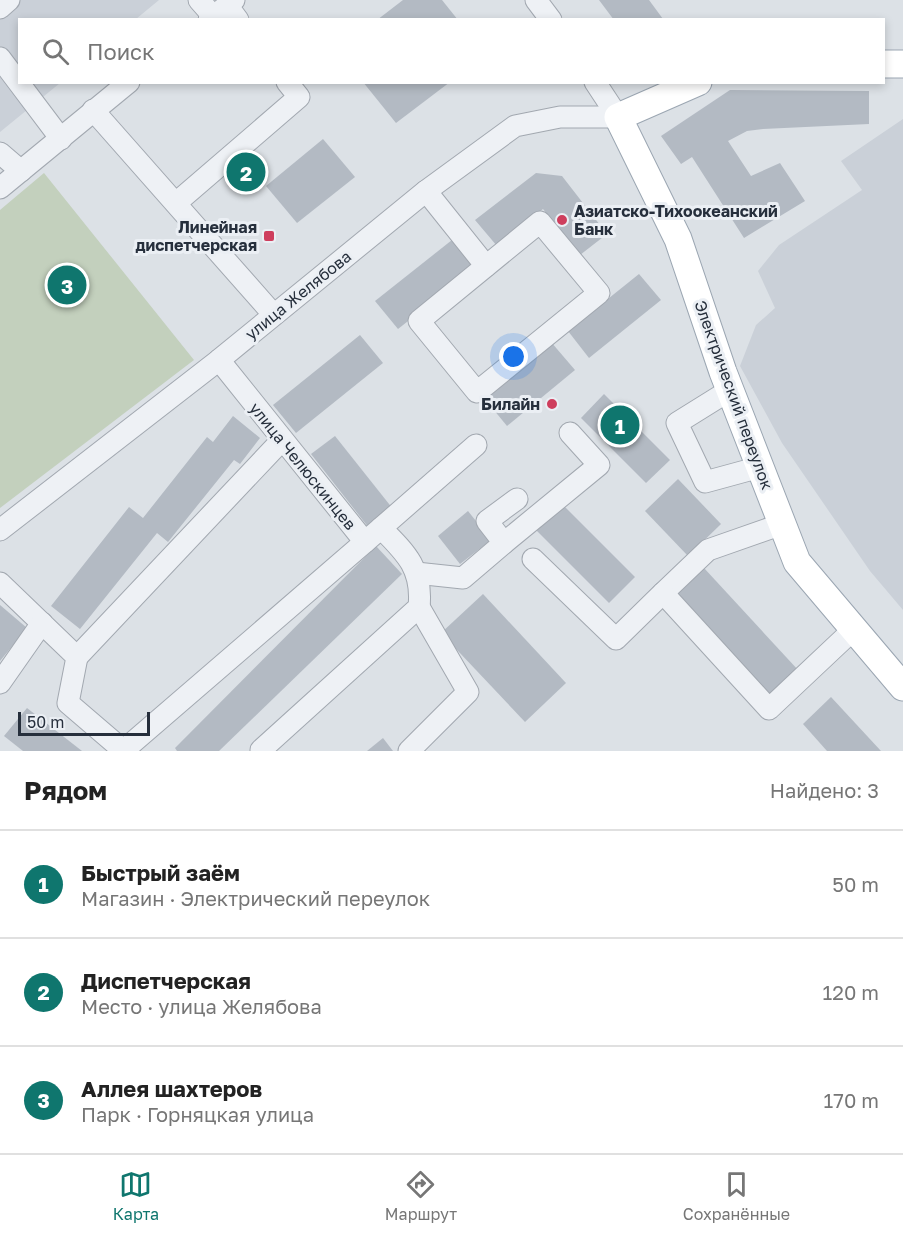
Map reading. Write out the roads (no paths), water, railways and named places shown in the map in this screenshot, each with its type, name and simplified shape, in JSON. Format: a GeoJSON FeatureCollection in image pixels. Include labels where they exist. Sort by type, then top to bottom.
{"type":"FeatureCollection","features":[{"type":"Feature","properties":{"kind":"main road"},"geometry":{"type":"LineString","coordinates":[[885,64],[903,64]]}},
{"type":"Feature","properties":{"kind":"main road"},"geometry":{"type":"LineString","coordinates":[[618,117],[693,84]]}},
{"type":"Feature","properties":{"kind":"main road","name":"Электрический переулок"},"geometry":{"type":"LineString","coordinates":[[618,117],[678,239],[730,390],[797,562],[903,687]]}},
{"type":"Feature","properties":{"kind":"street"},"geometry":{"type":"LineString","coordinates":[[0,8],[9,0]]}},
{"type":"Feature","properties":{"kind":"street"},"geometry":{"type":"LineString","coordinates":[[199,0],[224,12]]}},
{"type":"Feature","properties":{"kind":"street"},"geometry":{"type":"LineString","coordinates":[[536,0],[550,18]]}},
{"type":"Feature","properties":{"kind":"street"},"geometry":{"type":"LineString","coordinates":[[0,58],[18,82]]}},
{"type":"Feature","properties":{"kind":"street"},"geometry":{"type":"LineString","coordinates":[[20,84],[61,139]]}},
{"type":"Feature","properties":{"kind":"street"},"geometry":{"type":"LineString","coordinates":[[0,188],[126,84]]}},
{"type":"Feature","properties":{"kind":"street"},"geometry":{"type":"LineString","coordinates":[[176,203],[299,97],[289,84]]}},
{"type":"Feature","properties":{"kind":"street","name":"Электрический переулок"},"geometry":{"type":"LineString","coordinates":[[596,84],[618,117]]}},
{"type":"Feature","properties":{"kind":"street"},"geometry":{"type":"LineString","coordinates":[[93,110],[273,314]]}},
{"type":"Feature","properties":{"kind":"street","name":"улица Желябова"},"geometry":{"type":"LineString","coordinates":[[0,530],[219,360],[426,191],[515,126],[560,117],[618,117]]}},
{"type":"Feature","properties":{"kind":"street"},"geometry":{"type":"LineString","coordinates":[[0,153],[21,171]]}},
{"type":"Feature","properties":{"kind":"street"},"geometry":{"type":"LineString","coordinates":[[426,191],[486,266]]}},
{"type":"Feature","properties":{"kind":"street"},"geometry":{"type":"LineString","coordinates":[[540,222],[599,293],[477,392],[419,321],[486,266],[540,222]]}},
{"type":"Feature","properties":{"kind":"street","name":"улица Челюскинцев"},"geometry":{"type":"LineString","coordinates":[[219,360],[281,441],[365,542],[381,528],[409,556],[416,573],[420,593],[418,607]]}},
{"type":"Feature","properties":{"kind":"street"},"geometry":{"type":"LineString","coordinates":[[730,390],[677,423],[705,482],[760,467]]}},
{"type":"Feature","properties":{"kind":"street"},"geometry":{"type":"LineString","coordinates":[[416,573],[463,578],[599,465],[570,433]]}},
{"type":"Feature","properties":{"kind":"street"},"geometry":{"type":"LineString","coordinates":[[281,441],[77,657],[68,703],[124,751],[365,542]]}},
{"type":"Feature","properties":{"kind":"street"},"geometry":{"type":"LineString","coordinates":[[381,528],[476,445]]}},
{"type":"Feature","properties":{"kind":"street"},"geometry":{"type":"LineString","coordinates":[[504,543],[487,521],[517,499]]}},
{"type":"Feature","properties":{"kind":"street"},"geometry":{"type":"LineString","coordinates":[[533,559],[615,639],[708,550],[782,524]]}},
{"type":"Feature","properties":{"kind":"street"},"geometry":{"type":"LineString","coordinates":[[0,583],[77,657]]}},
{"type":"Feature","properties":{"kind":"street"},"geometry":{"type":"LineString","coordinates":[[663,593],[769,709],[854,628]]}},
{"type":"Feature","properties":{"kind":"street"},"geometry":{"type":"LineString","coordinates":[[261,750],[418,607],[468,692],[409,751]]}},
{"type":"Feature","properties":{"kind":"street"},"geometry":{"type":"LineString","coordinates":[[0,683],[42,623]]}},
{"type":"Feature","properties":{"kind":"place","name":"Диспетчерская"},"geometry":{"type":"Point","coordinates":[246,172]}},
{"type":"Feature","properties":{"kind":"place","name":"Азиатско-Тихоокеанский Банк"},"geometry":{"type":"Point","coordinates":[562,220]}},
{"type":"Feature","properties":{"kind":"place","name":"Линейная диспетчерская"},"geometry":{"type":"Point","coordinates":[269,236]}},
{"type":"Feature","properties":{"kind":"place","name":"Аллея шахтеров"},"geometry":{"type":"Point","coordinates":[67,285]}},
{"type":"Feature","properties":{"kind":"place","name":"Билайн"},"geometry":{"type":"Point","coordinates":[552,404]}},
{"type":"Feature","properties":{"kind":"place","name":"Быстрый заём"},"geometry":{"type":"Point","coordinates":[620,425]}}]}
